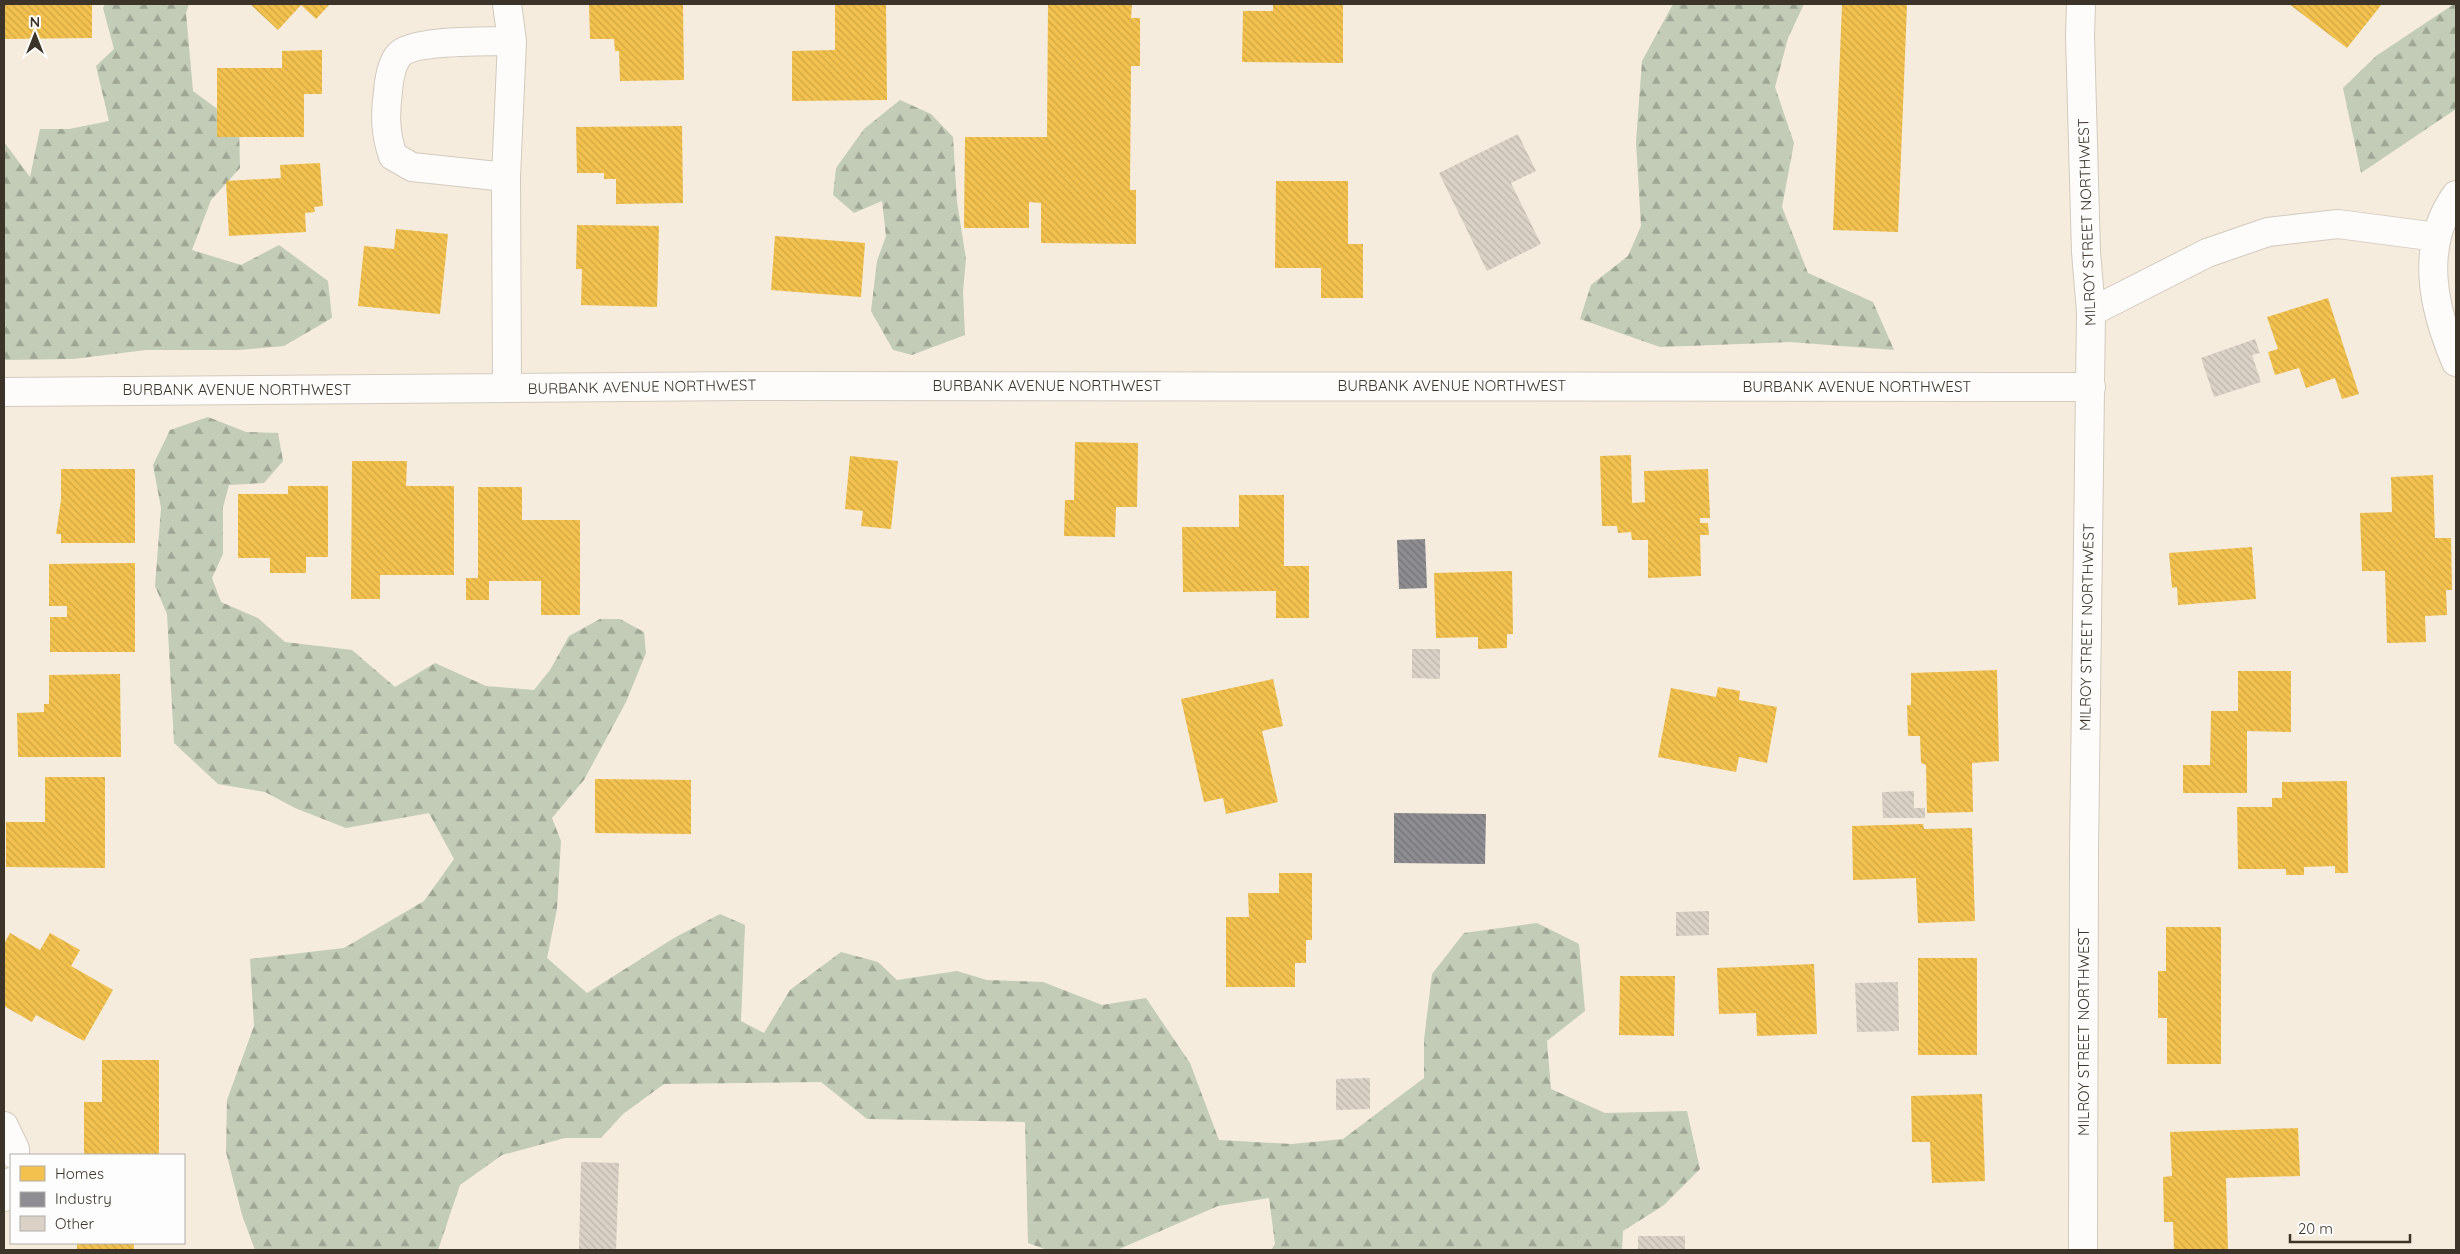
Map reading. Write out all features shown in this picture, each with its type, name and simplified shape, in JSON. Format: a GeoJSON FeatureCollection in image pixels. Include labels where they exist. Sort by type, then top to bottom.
{"type":"FeatureCollection","features":[{"type":"Feature","properties":{"kind":"street"},"geometry":{"type":"LineString","coordinates":[[507,4],[512,40],[506,177],[507,388]]}},
{"type":"Feature","properties":{"kind":"street","name":"MILROY STREET NORTHWEST"},"geometry":{"type":"LineString","coordinates":[[2081,4],[2080,36],[2086,232],[2091,312],[2084,851],[2083,1250]]}},
{"type":"Feature","properties":{"kind":"street"},"geometry":{"type":"LineString","coordinates":[[506,177],[412,167],[393,156],[386,136],[386,102],[390,74],[399,54],[417,44],[512,40]]}},
{"type":"Feature","properties":{"kind":"street"},"geometry":{"type":"LineString","coordinates":[[2456,194],[2437,237],[2432,268],[2437,307],[2456,362]]}},
{"type":"Feature","properties":{"kind":"street"},"geometry":{"type":"LineString","coordinates":[[2091,312],[2207,253],[2268,232],[2338,224],[2437,237]]}},
{"type":"Feature","properties":{"kind":"street","name":"BURBANK AVENUE NORTHWEST"},"geometry":{"type":"LineString","coordinates":[[4,392],[746,386],[2091,387]]}},
{"type":"Feature","properties":{"kind":"street"},"geometry":{"type":"LineString","coordinates":[[4,1126],[15,1154]]}},
{"type":"Feature","properties":{"kind":"street"},"geometry":{"type":"LineString","coordinates":[[4,1197],[10,1184]]}},
{"type":"Feature","properties":{"kind":"green space"},"geometry":{"type":"Polygon","coordinates":[[[105,4],[189,4],[186,13],[193,91],[239,125],[240,168],[211,200],[192,250],[241,265],[279,245],[328,281],[332,318],[284,346],[239,350],[146,350],[73,359],[4,360],[4,142],[30,177],[40,129],[69,129],[109,121],[96,66],[114,49],[103,8],[105,4]]]}},
{"type":"Feature","properties":{"kind":"green space"},"geometry":{"type":"Polygon","coordinates":[[[1673,4],[1804,4],[1788,38],[1775,87],[1794,143],[1782,207],[1808,273],[1873,302],[1894,350],[1790,342],[1660,347],[1580,319],[1591,285],[1628,256],[1641,226],[1636,142],[1642,61],[1673,4]]]}},
{"type":"Feature","properties":{"kind":"green space"},"geometry":{"type":"Polygon","coordinates":[[[2456,4],[2456,109],[2361,173],[2343,88],[2376,56],[2456,4]]]}},
{"type":"Feature","properties":{"kind":"green space"},"geometry":{"type":"Polygon","coordinates":[[[900,100],[931,114],[953,137],[957,202],[966,259],[963,292],[965,335],[912,355],[893,350],[871,311],[877,261],[886,236],[882,201],[854,213],[833,195],[836,168],[864,129],[900,100]]]}},
{"type":"Feature","properties":{"kind":"green space"},"geometry":{"type":"Polygon","coordinates":[[[208,417],[246,432],[278,433],[283,461],[264,483],[229,485],[223,507],[223,554],[212,578],[221,602],[258,618],[285,642],[352,650],[395,687],[435,663],[486,686],[534,690],[550,670],[569,636],[600,619],[620,619],[644,632],[646,653],[626,702],[584,780],[552,818],[561,841],[557,909],[547,958],[587,993],[674,938],[720,914],[745,925],[741,1021],[764,1033],[790,990],[841,952],[878,962],[897,980],[957,971],[987,980],[1043,982],[1102,1005],[1146,998],[1190,1063],[1219,1140],[1292,1144],[1343,1139],[1424,1078],[1424,1040],[1432,974],[1464,933],[1537,923],[1579,944],[1585,1011],[1547,1041],[1551,1089],[1605,1113],[1687,1111],[1700,1169],[1664,1205],[1623,1231],[1622,1250],[1271,1250],[1275,1244],[1269,1198],[1218,1206],[1117,1250],[1047,1250],[1028,1243],[1025,1122],[867,1119],[821,1082],[664,1084],[623,1114],[601,1138],[565,1138],[502,1155],[460,1185],[438,1250],[255,1250],[242,1215],[226,1152],[227,1100],[254,1026],[250,959],[344,948],[424,901],[454,859],[429,813],[346,828],[295,808],[265,792],[218,784],[174,743],[167,614],[155,586],[161,508],[153,465],[170,430],[208,417]]]}},
{"type":"Feature","properties":{"kind":"building: Homes"},"geometry":{"type":"Polygon","coordinates":[[[5,4],[92,4],[92,38],[5,39],[5,4]]]}},
{"type":"Feature","properties":{"kind":"building: Homes"},"geometry":{"type":"Polygon","coordinates":[[[250,4],[330,4],[316,19],[301,5],[278,30],[250,4]]]}},
{"type":"Feature","properties":{"kind":"building: Homes"},"geometry":{"type":"Polygon","coordinates":[[[589,4],[683,4],[684,80],[620,81],[619,51],[615,51],[614,39],[590,39],[589,4]]]}},
{"type":"Feature","properties":{"kind":"building: Homes"},"geometry":{"type":"Polygon","coordinates":[[[835,4],[886,4],[887,100],[792,101],[792,51],[835,50],[835,4]]]}},
{"type":"Feature","properties":{"kind":"building: Homes"},"geometry":{"type":"Polygon","coordinates":[[[1048,4],[1132,4],[1131,18],[1140,18],[1140,66],[1131,66],[1130,190],[1136,190],[1136,244],[1041,243],[1041,203],[1029,202],[1029,228],[964,228],[965,137],[1047,137],[1048,4]]]}},
{"type":"Feature","properties":{"kind":"building: Homes"},"geometry":{"type":"Polygon","coordinates":[[[1273,4],[1343,4],[1343,63],[1242,62],[1243,11],[1273,11],[1273,4]]]}},
{"type":"Feature","properties":{"kind":"building: Homes"},"geometry":{"type":"Polygon","coordinates":[[[1842,4],[1907,5],[1898,232],[1833,230],[1842,4]]]}},
{"type":"Feature","properties":{"kind":"building: Homes"},"geometry":{"type":"Polygon","coordinates":[[[2289,4],[2382,4],[2347,48],[2289,4]]]}},
{"type":"Feature","properties":{"kind":"building: Homes"},"geometry":{"type":"Polygon","coordinates":[[[322,50],[322,94],[304,94],[304,137],[217,137],[217,68],[282,68],[282,51],[322,50]]]}},
{"type":"Feature","properties":{"kind":"building: Homes"},"geometry":{"type":"Polygon","coordinates":[[[682,126],[683,203],[616,204],[616,179],[604,179],[604,173],[577,173],[576,127],[682,126]]]}},
{"type":"Feature","properties":{"kind":"building: Homes"},"geometry":{"type":"Polygon","coordinates":[[[320,163],[323,206],[314,207],[315,212],[305,213],[306,232],[229,236],[226,181],[281,178],[280,165],[320,163]]]}},
{"type":"Feature","properties":{"kind":"building: Homes"},"geometry":{"type":"Polygon","coordinates":[[[1276,181],[1348,181],[1348,244],[1363,244],[1363,298],[1321,298],[1321,268],[1275,268],[1276,181]]]}},
{"type":"Feature","properties":{"kind":"building: Homes"},"geometry":{"type":"Polygon","coordinates":[[[577,225],[659,226],[657,307],[581,305],[582,269],[576,269],[577,225]]]}},
{"type":"Feature","properties":{"kind":"building: Homes"},"geometry":{"type":"Polygon","coordinates":[[[396,229],[448,234],[440,314],[358,306],[364,246],[394,249],[396,229]]]}},
{"type":"Feature","properties":{"kind":"building: Homes"},"geometry":{"type":"Polygon","coordinates":[[[775,236],[865,243],[861,297],[771,290],[775,236]]]}},
{"type":"Feature","properties":{"kind":"building: Homes"},"geometry":{"type":"Polygon","coordinates":[[[2328,298],[2359,394],[2342,399],[2335,378],[2306,388],[2299,368],[2275,375],[2268,352],[2278,349],[2267,317],[2328,298]]]}},
{"type":"Feature","properties":{"kind":"building: Homes"},"geometry":{"type":"Polygon","coordinates":[[[1075,442],[1138,443],[1137,507],[1116,507],[1115,537],[1064,536],[1065,500],[1074,500],[1075,442]]]}},
{"type":"Feature","properties":{"kind":"building: Homes"},"geometry":{"type":"Polygon","coordinates":[[[1631,455],[1632,503],[1645,502],[1644,471],[1708,469],[1710,518],[1700,518],[1700,523],[1708,523],[1709,535],[1700,535],[1701,576],[1648,578],[1648,540],[1632,540],[1631,532],[1618,533],[1617,526],[1602,526],[1600,456],[1631,455]]]}},
{"type":"Feature","properties":{"kind":"building: Homes"},"geometry":{"type":"Polygon","coordinates":[[[850,456],[898,461],[891,529],[861,526],[863,511],[845,509],[850,456]]]}},
{"type":"Feature","properties":{"kind":"building: Homes"},"geometry":{"type":"Polygon","coordinates":[[[352,461],[407,461],[406,486],[454,486],[454,575],[380,575],[380,599],[351,599],[352,461]]]}},
{"type":"Feature","properties":{"kind":"building: Homes"},"geometry":{"type":"Polygon","coordinates":[[[61,469],[135,469],[135,543],[61,543],[61,534],[56,534],[61,500],[61,469]]]}},
{"type":"Feature","properties":{"kind":"building: Homes"},"geometry":{"type":"Polygon","coordinates":[[[2433,475],[2435,538],[2451,538],[2452,590],[2446,590],[2447,615],[2425,616],[2426,642],[2387,643],[2385,571],[2362,571],[2360,513],[2392,512],[2391,477],[2433,475]]]}},
{"type":"Feature","properties":{"kind":"building: Homes"},"geometry":{"type":"Polygon","coordinates":[[[288,486],[328,486],[328,557],[306,557],[306,573],[270,573],[270,558],[238,558],[238,494],[288,494],[288,486]]]}},
{"type":"Feature","properties":{"kind":"building: Homes"},"geometry":{"type":"Polygon","coordinates":[[[478,487],[522,487],[522,520],[580,520],[580,615],[541,615],[541,581],[489,581],[489,600],[466,600],[466,578],[478,578],[478,487]]]}},
{"type":"Feature","properties":{"kind":"building: Homes"},"geometry":{"type":"Polygon","coordinates":[[[1239,495],[1284,495],[1284,566],[1309,566],[1309,618],[1276,618],[1276,591],[1183,592],[1182,527],[1239,527],[1239,495]]]}},
{"type":"Feature","properties":{"kind":"building: Homes"},"geometry":{"type":"Polygon","coordinates":[[[2252,547],[2256,599],[2178,605],[2177,587],[2172,588],[2169,553],[2252,547]]]}},
{"type":"Feature","properties":{"kind":"building: Homes"},"geometry":{"type":"Polygon","coordinates":[[[135,563],[135,652],[50,652],[50,617],[67,617],[67,606],[49,606],[49,564],[135,563]]]}},
{"type":"Feature","properties":{"kind":"building: Homes"},"geometry":{"type":"Polygon","coordinates":[[[1512,571],[1513,634],[1507,634],[1507,648],[1478,649],[1478,637],[1436,638],[1434,573],[1512,571]]]}},
{"type":"Feature","properties":{"kind":"building: Homes"},"geometry":{"type":"Polygon","coordinates":[[[1997,670],[1999,761],[1972,763],[1973,812],[1927,813],[1926,765],[1921,763],[1920,736],[1908,736],[1907,705],[1911,705],[1911,673],[1997,670]]]}},
{"type":"Feature","properties":{"kind":"building: Homes"},"geometry":{"type":"Polygon","coordinates":[[[2238,671],[2291,671],[2291,732],[2247,731],[2247,793],[2183,793],[2183,765],[2210,765],[2211,711],[2238,711],[2238,671]]]}},
{"type":"Feature","properties":{"kind":"building: Homes"},"geometry":{"type":"Polygon","coordinates":[[[120,674],[121,757],[18,757],[17,713],[44,712],[44,704],[49,704],[49,675],[120,674]]]}},
{"type":"Feature","properties":{"kind":"building: Homes"},"geometry":{"type":"Polygon","coordinates":[[[1273,679],[1283,726],[1262,731],[1278,802],[1226,814],[1223,798],[1204,802],[1181,699],[1273,679]]]}},
{"type":"Feature","properties":{"kind":"building: Homes"},"geometry":{"type":"Polygon","coordinates":[[[1718,687],[1740,691],[1739,700],[1777,707],[1767,763],[1739,757],[1736,772],[1658,757],[1671,688],[1716,697],[1718,687]]]}},
{"type":"Feature","properties":{"kind":"building: Homes"},"geometry":{"type":"Polygon","coordinates":[[[45,777],[105,777],[105,868],[6,867],[6,822],[45,822],[45,777]]]}},
{"type":"Feature","properties":{"kind":"building: Homes"},"geometry":{"type":"Polygon","coordinates":[[[595,779],[691,780],[691,834],[595,833],[595,779]]]}},
{"type":"Feature","properties":{"kind":"building: Homes"},"geometry":{"type":"Polygon","coordinates":[[[2347,781],[2348,873],[2335,873],[2335,866],[2304,867],[2304,875],[2286,875],[2286,869],[2238,869],[2237,807],[2272,807],[2272,798],[2282,798],[2282,782],[2347,781]]]}},
{"type":"Feature","properties":{"kind":"building: Homes"},"geometry":{"type":"Polygon","coordinates":[[[1923,824],[1924,829],[1972,828],[1975,921],[1918,923],[1916,878],[1853,880],[1852,826],[1923,824]]]}},
{"type":"Feature","properties":{"kind":"building: Homes"},"geometry":{"type":"Polygon","coordinates":[[[1279,873],[1312,873],[1312,940],[1306,940],[1306,963],[1295,963],[1295,987],[1226,987],[1226,917],[1249,917],[1248,893],[1279,893],[1279,873]]]}},
{"type":"Feature","properties":{"kind":"building: Homes"},"geometry":{"type":"Polygon","coordinates":[[[2166,927],[2221,927],[2221,1064],[2167,1064],[2167,1018],[2158,1018],[2158,971],[2166,971],[2166,927]]]}},
{"type":"Feature","properties":{"kind":"building: Homes"},"geometry":{"type":"Polygon","coordinates":[[[10,933],[40,950],[50,933],[80,950],[71,966],[113,990],[84,1041],[36,1015],[32,1022],[4,1006],[4,944],[10,933]]]}},
{"type":"Feature","properties":{"kind":"building: Homes"},"geometry":{"type":"Polygon","coordinates":[[[1918,958],[1977,958],[1977,1055],[1918,1055],[1918,958]]]}},
{"type":"Feature","properties":{"kind":"building: Homes"},"geometry":{"type":"Polygon","coordinates":[[[1814,964],[1817,1034],[1757,1036],[1756,1013],[1719,1014],[1717,968],[1814,964]]]}},
{"type":"Feature","properties":{"kind":"building: Homes"},"geometry":{"type":"Polygon","coordinates":[[[1620,976],[1675,976],[1674,1036],[1619,1035],[1620,976]]]}},
{"type":"Feature","properties":{"kind":"building: Homes"},"geometry":{"type":"Polygon","coordinates":[[[102,1060],[159,1060],[159,1154],[84,1154],[84,1102],[102,1102],[102,1060]]]}},
{"type":"Feature","properties":{"kind":"building: Homes"},"geometry":{"type":"Polygon","coordinates":[[[1982,1094],[1985,1181],[1932,1183],[1930,1142],[1912,1142],[1911,1096],[1982,1094]]]}},
{"type":"Feature","properties":{"kind":"building: Homes"},"geometry":{"type":"Polygon","coordinates":[[[2298,1128],[2300,1176],[2226,1178],[2228,1250],[2174,1250],[2173,1222],[2164,1222],[2163,1177],[2172,1176],[2170,1132],[2298,1128]]]}},
{"type":"Feature","properties":{"kind":"building: Homes"},"geometry":{"type":"Polygon","coordinates":[[[77,1244],[134,1244],[134,1250],[77,1250],[77,1244]]]}},
{"type":"Feature","properties":{"kind":"building: Industry"},"geometry":{"type":"Polygon","coordinates":[[[1425,539],[1427,588],[1399,589],[1397,540],[1425,539]]]}},
{"type":"Feature","properties":{"kind":"building: Industry"},"geometry":{"type":"Polygon","coordinates":[[[1394,813],[1486,814],[1485,864],[1394,863],[1394,813]]]}},
{"type":"Feature","properties":{"kind":"building: Other"},"geometry":{"type":"Polygon","coordinates":[[[1518,134],[1536,171],[1511,183],[1541,244],[1487,271],[1439,173],[1518,134]]]}},
{"type":"Feature","properties":{"kind":"building: Other"},"geometry":{"type":"Polygon","coordinates":[[[2255,339],[2260,353],[2252,355],[2261,382],[2214,397],[2201,358],[2255,339]]]}},
{"type":"Feature","properties":{"kind":"building: Other"},"geometry":{"type":"Polygon","coordinates":[[[1412,649],[1440,649],[1440,679],[1412,678],[1412,649]]]}},
{"type":"Feature","properties":{"kind":"building: Other"},"geometry":{"type":"Polygon","coordinates":[[[1914,791],[1914,808],[1925,808],[1925,818],[1883,818],[1882,792],[1914,791]]]}},
{"type":"Feature","properties":{"kind":"building: Other"},"geometry":{"type":"Polygon","coordinates":[[[1709,911],[1709,935],[1676,936],[1676,912],[1709,911]]]}},
{"type":"Feature","properties":{"kind":"building: Other"},"geometry":{"type":"Polygon","coordinates":[[[1898,982],[1899,1031],[1857,1032],[1855,983],[1898,982]]]}},
{"type":"Feature","properties":{"kind":"building: Other"},"geometry":{"type":"Polygon","coordinates":[[[1370,1078],[1370,1109],[1336,1110],[1336,1079],[1370,1078]]]}},
{"type":"Feature","properties":{"kind":"building: Other"},"geometry":{"type":"Polygon","coordinates":[[[581,1162],[619,1163],[616,1250],[579,1250],[581,1162]]]}},
{"type":"Feature","properties":{"kind":"building: Other"},"geometry":{"type":"Polygon","coordinates":[[[1638,1236],[1685,1236],[1685,1250],[1638,1250],[1638,1236]]]}}]}
